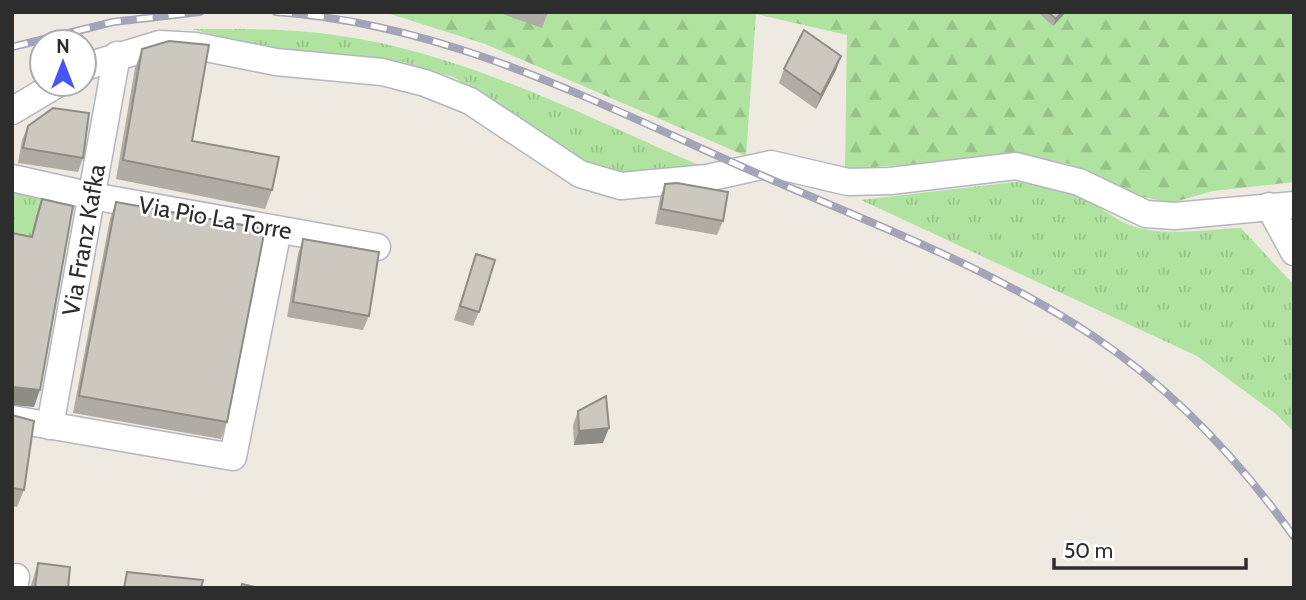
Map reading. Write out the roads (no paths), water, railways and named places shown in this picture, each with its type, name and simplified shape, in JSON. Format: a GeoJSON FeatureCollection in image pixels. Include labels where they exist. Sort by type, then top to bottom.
{"type":"FeatureCollection","features":[{"type":"Feature","properties":{"kind":"street"},"geometry":{"type":"LineString","coordinates":[[98,62],[160,44],[196,47],[276,62],[382,72],[425,83],[470,100],[580,174],[621,186],[707,178],[771,164],[848,182],[890,181],[1016,166],[1079,183],[1146,214],[1175,216],[1281,205],[1294,252]]}},
{"type":"Feature","properties":{"kind":"street","name":"Via Franz Kafka"},"geometry":{"type":"LineString","coordinates":[[50,426],[117,55]]}},
{"type":"Feature","properties":{"kind":"street"},"geometry":{"type":"LineString","coordinates":[[12,111],[34,98]]}},
{"type":"Feature","properties":{"kind":"street","name":"Via Pio La Torre"},"geometry":{"type":"LineString","coordinates":[[12,178],[92,196],[377,247]]}},
{"type":"Feature","properties":{"kind":"street"},"geometry":{"type":"LineString","coordinates":[[12,419],[233,457],[278,230]]}},
{"type":"Feature","properties":{"kind":"railway"},"geometry":{"type":"LineString","coordinates":[[12,47],[113,22],[200,12]]}},
{"type":"Feature","properties":{"kind":"railway"},"geometry":{"type":"LineString","coordinates":[[276,12],[341,20],[404,33],[526,73],[891,231],[1017,290],[1096,338],[1152,380],[1228,454],[1294,537]]}}]}
